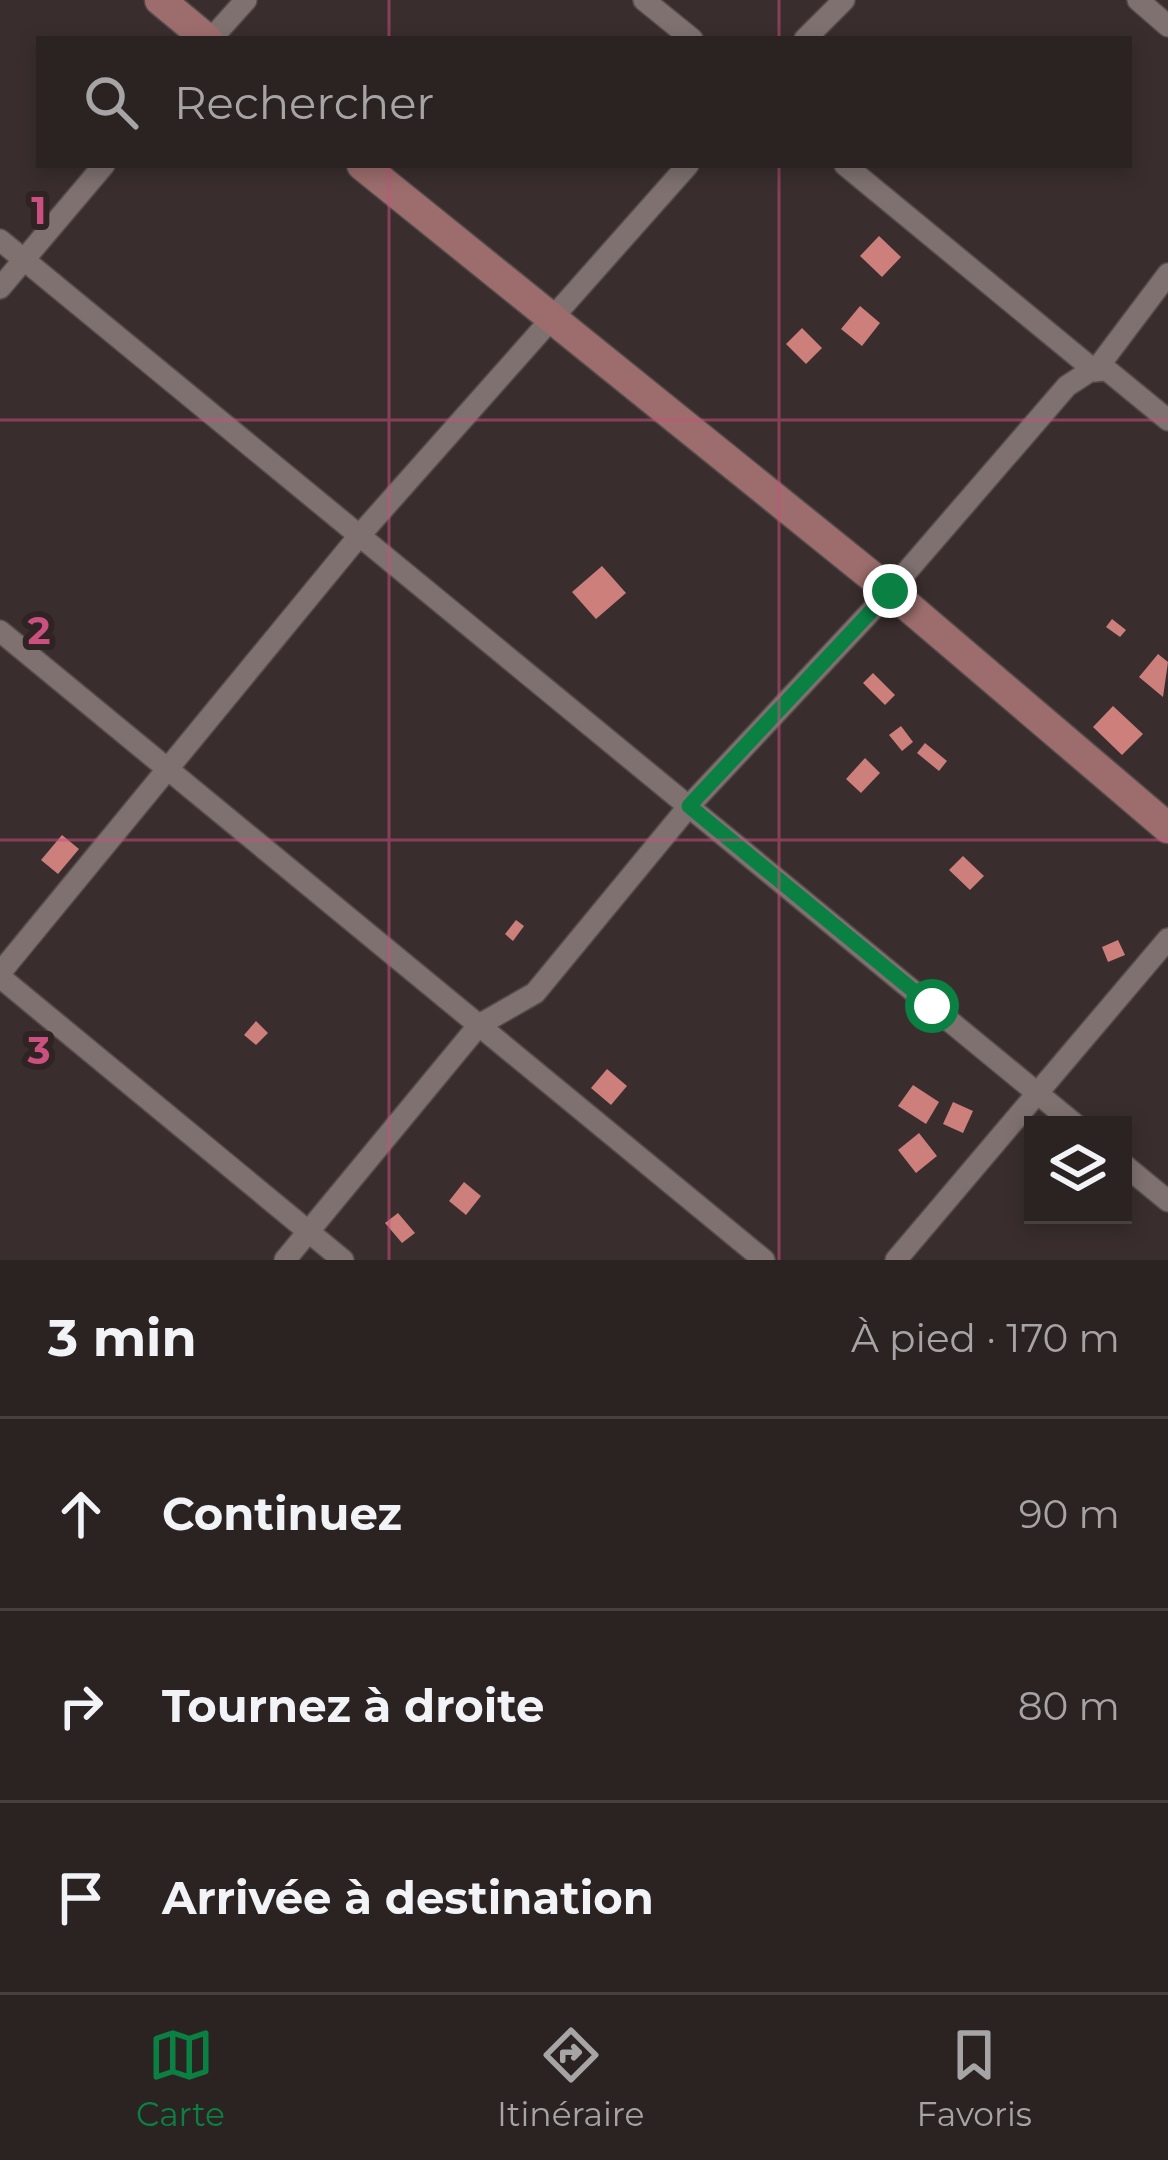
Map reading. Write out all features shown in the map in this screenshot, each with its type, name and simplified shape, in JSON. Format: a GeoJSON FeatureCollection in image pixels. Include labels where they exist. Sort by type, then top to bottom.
{"type":"FeatureCollection","features":[{"type":"Feature","properties":{"kind":"main road"},"geometry":{"type":"LineString","coordinates":[[160,0],[205,36]]}},
{"type":"Feature","properties":{"kind":"main road"},"geometry":{"type":"LineString","coordinates":[[366,168],[890,591],[1168,828]]}},
{"type":"Feature","properties":{"kind":"street"},"geometry":{"type":"LineString","coordinates":[[212,36],[246,0]]}},
{"type":"Feature","properties":{"kind":"street"},"geometry":{"type":"LineString","coordinates":[[644,0],[688,36]]}},
{"type":"Feature","properties":{"kind":"street"},"geometry":{"type":"LineString","coordinates":[[808,36],[844,0]]}},
{"type":"Feature","properties":{"kind":"street"},"geometry":{"type":"LineString","coordinates":[[1138,0],[1168,26]]}},
{"type":"Feature","properties":{"kind":"street"},"geometry":{"type":"LineString","coordinates":[[0,288],[101,168]]}},
{"type":"Feature","properties":{"kind":"street"},"geometry":{"type":"LineString","coordinates":[[343,1260],[0,975],[165,766],[359,536],[549,316],[685,168]]}},
{"type":"Feature","properties":{"kind":"street"},"geometry":{"type":"LineString","coordinates":[[849,168],[1095,371]]}},
{"type":"Feature","properties":{"kind":"street"},"geometry":{"type":"LineString","coordinates":[[0,240],[1065,1116]]}},
{"type":"Feature","properties":{"kind":"street"},"geometry":{"type":"LineString","coordinates":[[1095,371],[1168,274]]}},
{"type":"Feature","properties":{"kind":"street"},"geometry":{"type":"LineString","coordinates":[[285,1260],[479,1025],[535,993],[689,806],[890,591],[1067,386],[1106,370],[1168,420]]}},
{"type":"Feature","properties":{"kind":"street"},"geometry":{"type":"LineString","coordinates":[[0,631],[764,1260]]}},
{"type":"Feature","properties":{"kind":"street"},"geometry":{"type":"LineString","coordinates":[[896,1260],[1168,939]]}},
{"type":"Feature","properties":{"kind":"street"},"geometry":{"type":"LineString","coordinates":[[1132,1171],[1168,1201]]}},
{"type":"Feature","properties":{"kind":"building"},"geometry":{"type":"Polygon","coordinates":[[[879,236],[901,257],[882,277],[860,256],[879,236]]]}},
{"type":"Feature","properties":{"kind":"building"},"geometry":{"type":"Polygon","coordinates":[[[860,306],[880,323],[862,346],[841,329],[860,306]]]}},
{"type":"Feature","properties":{"kind":"building"},"geometry":{"type":"Polygon","coordinates":[[[802,328],[822,348],[806,364],[786,344],[802,328]]]}},
{"type":"Feature","properties":{"kind":"building"},"geometry":{"type":"Polygon","coordinates":[[[602,566],[626,593],[596,619],[572,592],[602,566]]]}},
{"type":"Feature","properties":{"kind":"building"},"geometry":{"type":"Polygon","coordinates":[[[1112,619],[1126,630],[1120,637],[1106,627],[1112,619]]]}},
{"type":"Feature","properties":{"kind":"building"},"geometry":{"type":"Polygon","coordinates":[[[1158,654],[1168,662],[1163,697],[1139,677],[1158,654]]]}},
{"type":"Feature","properties":{"kind":"building"},"geometry":{"type":"Polygon","coordinates":[[[873,673],[895,695],[885,705],[863,683],[873,673]]]}},
{"type":"Feature","properties":{"kind":"building"},"geometry":{"type":"Polygon","coordinates":[[[1113,706],[1143,734],[1122,755],[1093,727],[1113,706]]]}},
{"type":"Feature","properties":{"kind":"building"},"geometry":{"type":"Polygon","coordinates":[[[901,726],[913,742],[902,751],[889,735],[901,726]]]}},
{"type":"Feature","properties":{"kind":"building"},"geometry":{"type":"Polygon","coordinates":[[[925,743],[947,761],[939,771],[917,753],[925,743]]]}},
{"type":"Feature","properties":{"kind":"building"},"geometry":{"type":"Polygon","coordinates":[[[865,758],[880,773],[861,793],[846,779],[865,758]]]}},
{"type":"Feature","properties":{"kind":"building"},"geometry":{"type":"Polygon","coordinates":[[[62,835],[79,849],[58,874],[41,860],[62,835]]]}},
{"type":"Feature","properties":{"kind":"building"},"geometry":{"type":"Polygon","coordinates":[[[963,856],[984,876],[970,890],[949,870],[963,856]]]}},
{"type":"Feature","properties":{"kind":"building"},"geometry":{"type":"Polygon","coordinates":[[[516,920],[524,926],[513,941],[505,934],[516,920]]]}},
{"type":"Feature","properties":{"kind":"building"},"geometry":{"type":"Polygon","coordinates":[[[1118,940],[1125,955],[1108,962],[1102,947],[1118,940]]]}},
{"type":"Feature","properties":{"kind":"building"},"geometry":{"type":"Polygon","coordinates":[[[256,1021],[268,1033],[256,1045],[244,1035],[256,1021]]]}},
{"type":"Feature","properties":{"kind":"building"},"geometry":{"type":"Polygon","coordinates":[[[607,1069],[627,1086],[611,1105],[591,1088],[607,1069]]]}},
{"type":"Feature","properties":{"kind":"building"},"geometry":{"type":"Polygon","coordinates":[[[913,1085],[939,1102],[926,1124],[898,1106],[913,1085]]]}},
{"type":"Feature","properties":{"kind":"building"},"geometry":{"type":"Polygon","coordinates":[[[953,1102],[973,1111],[963,1133],[943,1124],[953,1102]]]}},
{"type":"Feature","properties":{"kind":"building"},"geometry":{"type":"Polygon","coordinates":[[[919,1133],[937,1156],[916,1173],[898,1150],[919,1133]]]}},
{"type":"Feature","properties":{"kind":"building"},"geometry":{"type":"Polygon","coordinates":[[[464,1182],[481,1196],[466,1215],[449,1201],[464,1182]]]}},
{"type":"Feature","properties":{"kind":"building"},"geometry":{"type":"Polygon","coordinates":[[[398,1213],[415,1233],[402,1243],[385,1223],[398,1213]]]}},
{"type":"Feature","properties":{"kind":"route"},"geometry":{"type":"LineString","coordinates":[[890,591],[689,806],[932,1006]]}}]}
